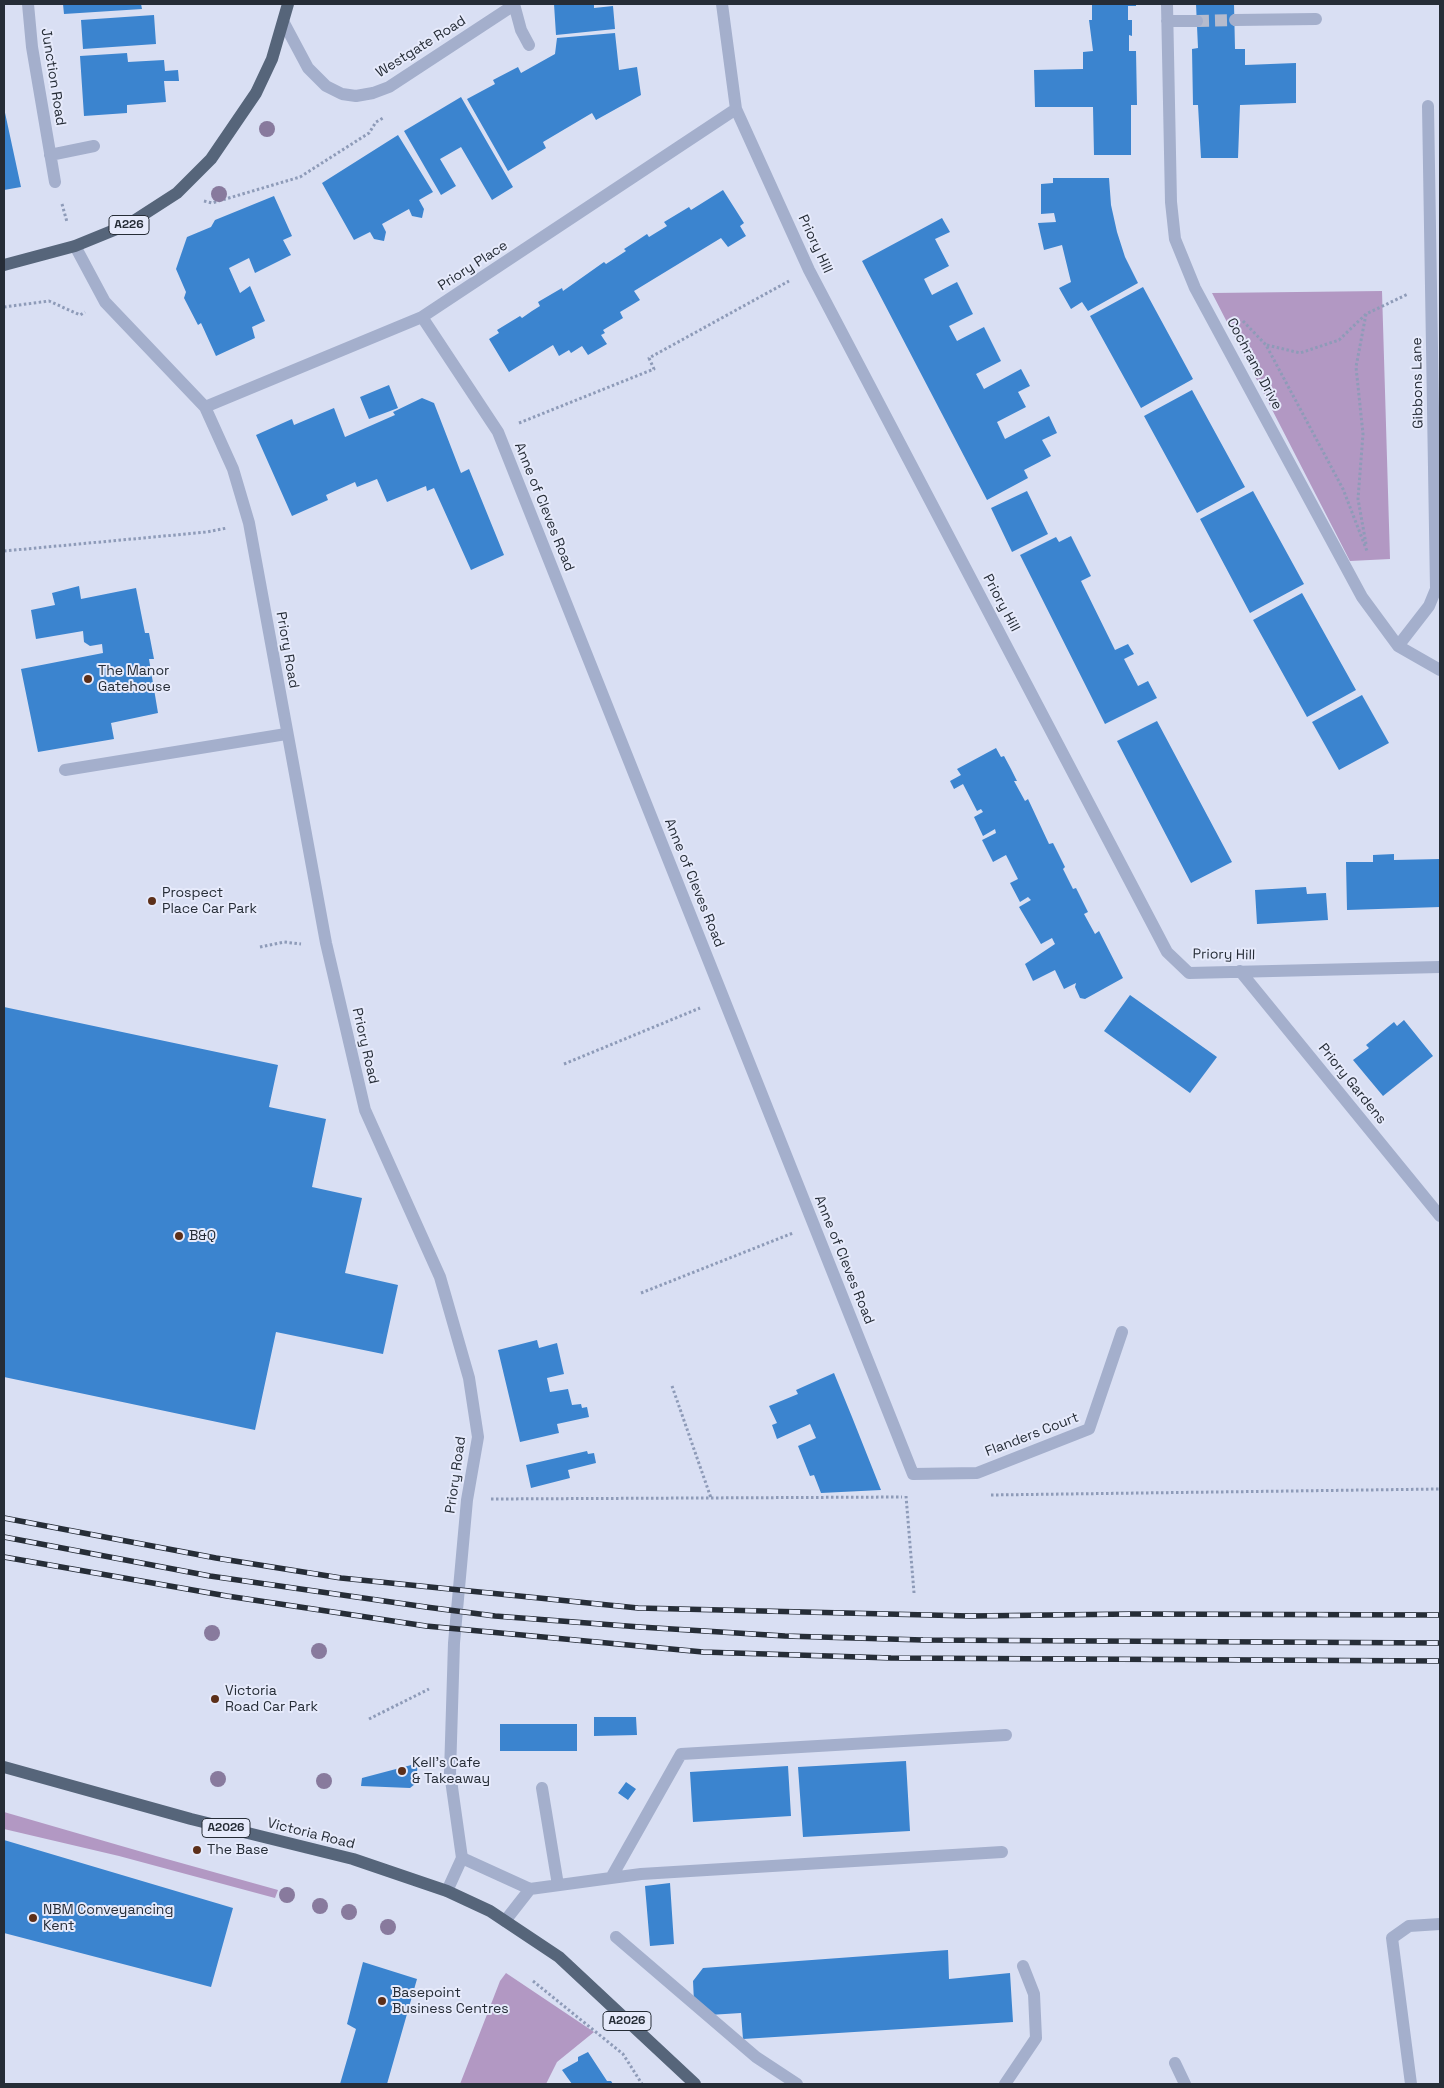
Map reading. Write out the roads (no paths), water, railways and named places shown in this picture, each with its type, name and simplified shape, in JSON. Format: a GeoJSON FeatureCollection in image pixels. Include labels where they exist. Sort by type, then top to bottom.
{"type":"FeatureCollection","features":[{"type":"Feature","properties":{"kind":"main road"},"geometry":{"type":"LineString","coordinates":[[284,23],[288,4]]}},
{"type":"Feature","properties":{"kind":"main road","name":"A226"},"geometry":{"type":"LineString","coordinates":[[4,265],[75,246],[129,224],[177,193],[211,159],[238,122],[256,93],[272,59],[284,23]]}},
{"type":"Feature","properties":{"kind":"main road","name":"Victoria Road"},"geometry":{"type":"LineString","coordinates":[[4,1767],[190,1820],[353,1859],[447,1891],[490,1911],[510,1924]]}},
{"type":"Feature","properties":{"kind":"main road","name":"A2026"},"geometry":{"type":"LineString","coordinates":[[510,1924],[559,1957],[695,2084]]}},
{"type":"Feature","properties":{"kind":"street","name":"Junction Road"},"geometry":{"type":"LineString","coordinates":[[28,4],[32,47],[55,182]]}},
{"type":"Feature","properties":{"kind":"street","name":"Westgate Road"},"geometry":{"type":"LineString","coordinates":[[284,23],[308,68],[326,86],[342,94],[356,96],[373,94],[389,86],[514,4],[521,30],[529,44]]}},
{"type":"Feature","properties":{"kind":"street","name":"Priory Hill"},"geometry":{"type":"LineString","coordinates":[[722,4],[736,110],[809,270],[1168,952],[1189,972],[1440,967]]}},
{"type":"Feature","properties":{"kind":"street","name":"Cochrane Drive"},"geometry":{"type":"LineString","coordinates":[[1166,4],[1171,202],[1175,240],[1195,288],[1362,597],[1398,646],[1440,670]]}},
{"type":"Feature","properties":{"kind":"street"},"geometry":{"type":"LineString","coordinates":[[1234,20],[1316,18]]}},
{"type":"Feature","properties":{"kind":"street"},"geometry":{"type":"LineString","coordinates":[[1167,21],[1197,21]]}},
{"type":"Feature","properties":{"kind":"street","name":"Gibbons Lane"},"geometry":{"type":"LineString","coordinates":[[1398,646],[1430,606],[1436,589],[1431,284],[1435,186],[1428,106]]}},
{"type":"Feature","properties":{"kind":"street","name":"Priory Place"},"geometry":{"type":"LineString","coordinates":[[205,407],[422,317],[736,110]]}},
{"type":"Feature","properties":{"kind":"street"},"geometry":{"type":"LineString","coordinates":[[50,155],[94,146]]}},
{"type":"Feature","properties":{"kind":"street","name":"Priory Road"},"geometry":{"type":"LineString","coordinates":[[75,246],[106,302],[205,407],[233,469],[249,523],[286,734],[326,943],[364,1110],[440,1277],[469,1378],[478,1437],[467,1500],[454,1643],[450,1773],[462,1858]]}},
{"type":"Feature","properties":{"kind":"street","name":"Anne of Cleves Road"},"geometry":{"type":"LineString","coordinates":[[422,317],[498,432],[913,1474]]}},
{"type":"Feature","properties":{"kind":"street"},"geometry":{"type":"LineString","coordinates":[[65,770],[286,734]]}},
{"type":"Feature","properties":{"kind":"street","name":"Priory Gardens"},"geometry":{"type":"LineString","coordinates":[[1240,971],[1440,1216]]}},
{"type":"Feature","properties":{"kind":"street","name":"Flanders Court"},"geometry":{"type":"LineString","coordinates":[[913,1474],[977,1473],[1090,1429],[1122,1332]]}},
{"type":"Feature","properties":{"kind":"street"},"geometry":{"type":"LineString","coordinates":[[611,1878],[681,1754],[1006,1735]]}},
{"type":"Feature","properties":{"kind":"street"},"geometry":{"type":"LineString","coordinates":[[542,1788],[558,1885]]}},
{"type":"Feature","properties":{"kind":"street"},"geometry":{"type":"LineString","coordinates":[[447,1891],[462,1858],[530,1889],[641,1874],[1002,1852]]}},
{"type":"Feature","properties":{"kind":"street"},"geometry":{"type":"LineString","coordinates":[[510,1924],[530,1889]]}},
{"type":"Feature","properties":{"kind":"street"},"geometry":{"type":"LineString","coordinates":[[1411,2084],[1392,1938],[1410,1926],[1440,1924]]}},
{"type":"Feature","properties":{"kind":"street"},"geometry":{"type":"LineString","coordinates":[[616,1937],[756,2057],[797,2084]]}},
{"type":"Feature","properties":{"kind":"street"},"geometry":{"type":"LineString","coordinates":[[1005,2084],[1036,2038],[1034,1994],[1023,1966]]}},
{"type":"Feature","properties":{"kind":"street"},"geometry":{"type":"LineString","coordinates":[[1175,2063],[1185,2084]]}},
{"type":"Feature","properties":{"kind":"tunnel"},"geometry":{"type":"LineString","coordinates":[[1197,21],[1235,20]]}},
{"type":"Feature","properties":{"kind":"railway"},"geometry":{"type":"LineString","coordinates":[[4,1518],[216,1558],[341,1578],[638,1608],[970,1616],[1131,1614],[1440,1615]]}},
{"type":"Feature","properties":{"kind":"railway"},"geometry":{"type":"LineString","coordinates":[[4,1537],[210,1576],[426,1607],[495,1616],[640,1627],[785,1636],[923,1640],[1440,1643]]}},
{"type":"Feature","properties":{"kind":"railway"},"geometry":{"type":"LineString","coordinates":[[4,1557],[227,1596],[426,1626],[703,1652],[891,1658],[1440,1661]]}},
{"type":"Feature","properties":{"kind":"place","name":"The Manor Gatehouse"},"geometry":{"type":"Point","coordinates":[88,679]}},
{"type":"Feature","properties":{"kind":"place","name":"Prospect Place Car Park"},"geometry":{"type":"Point","coordinates":[152,901]}},
{"type":"Feature","properties":{"kind":"place","name":"B&Q"},"geometry":{"type":"Point","coordinates":[179,1236]}},
{"type":"Feature","properties":{"kind":"place","name":"Victoria Road Car Park"},"geometry":{"type":"Point","coordinates":[215,1699]}},
{"type":"Feature","properties":{"kind":"place","name":"Kell's Cafe & Takeaway"},"geometry":{"type":"Point","coordinates":[402,1771]}},
{"type":"Feature","properties":{"kind":"place","name":"The Base"},"geometry":{"type":"Point","coordinates":[197,1850]}},
{"type":"Feature","properties":{"kind":"place","name":"NBM Conveyancing Kent"},"geometry":{"type":"Point","coordinates":[33,1918]}},
{"type":"Feature","properties":{"kind":"place","name":"Basepoint Business Centres"},"geometry":{"type":"Point","coordinates":[382,2001]}}]}
